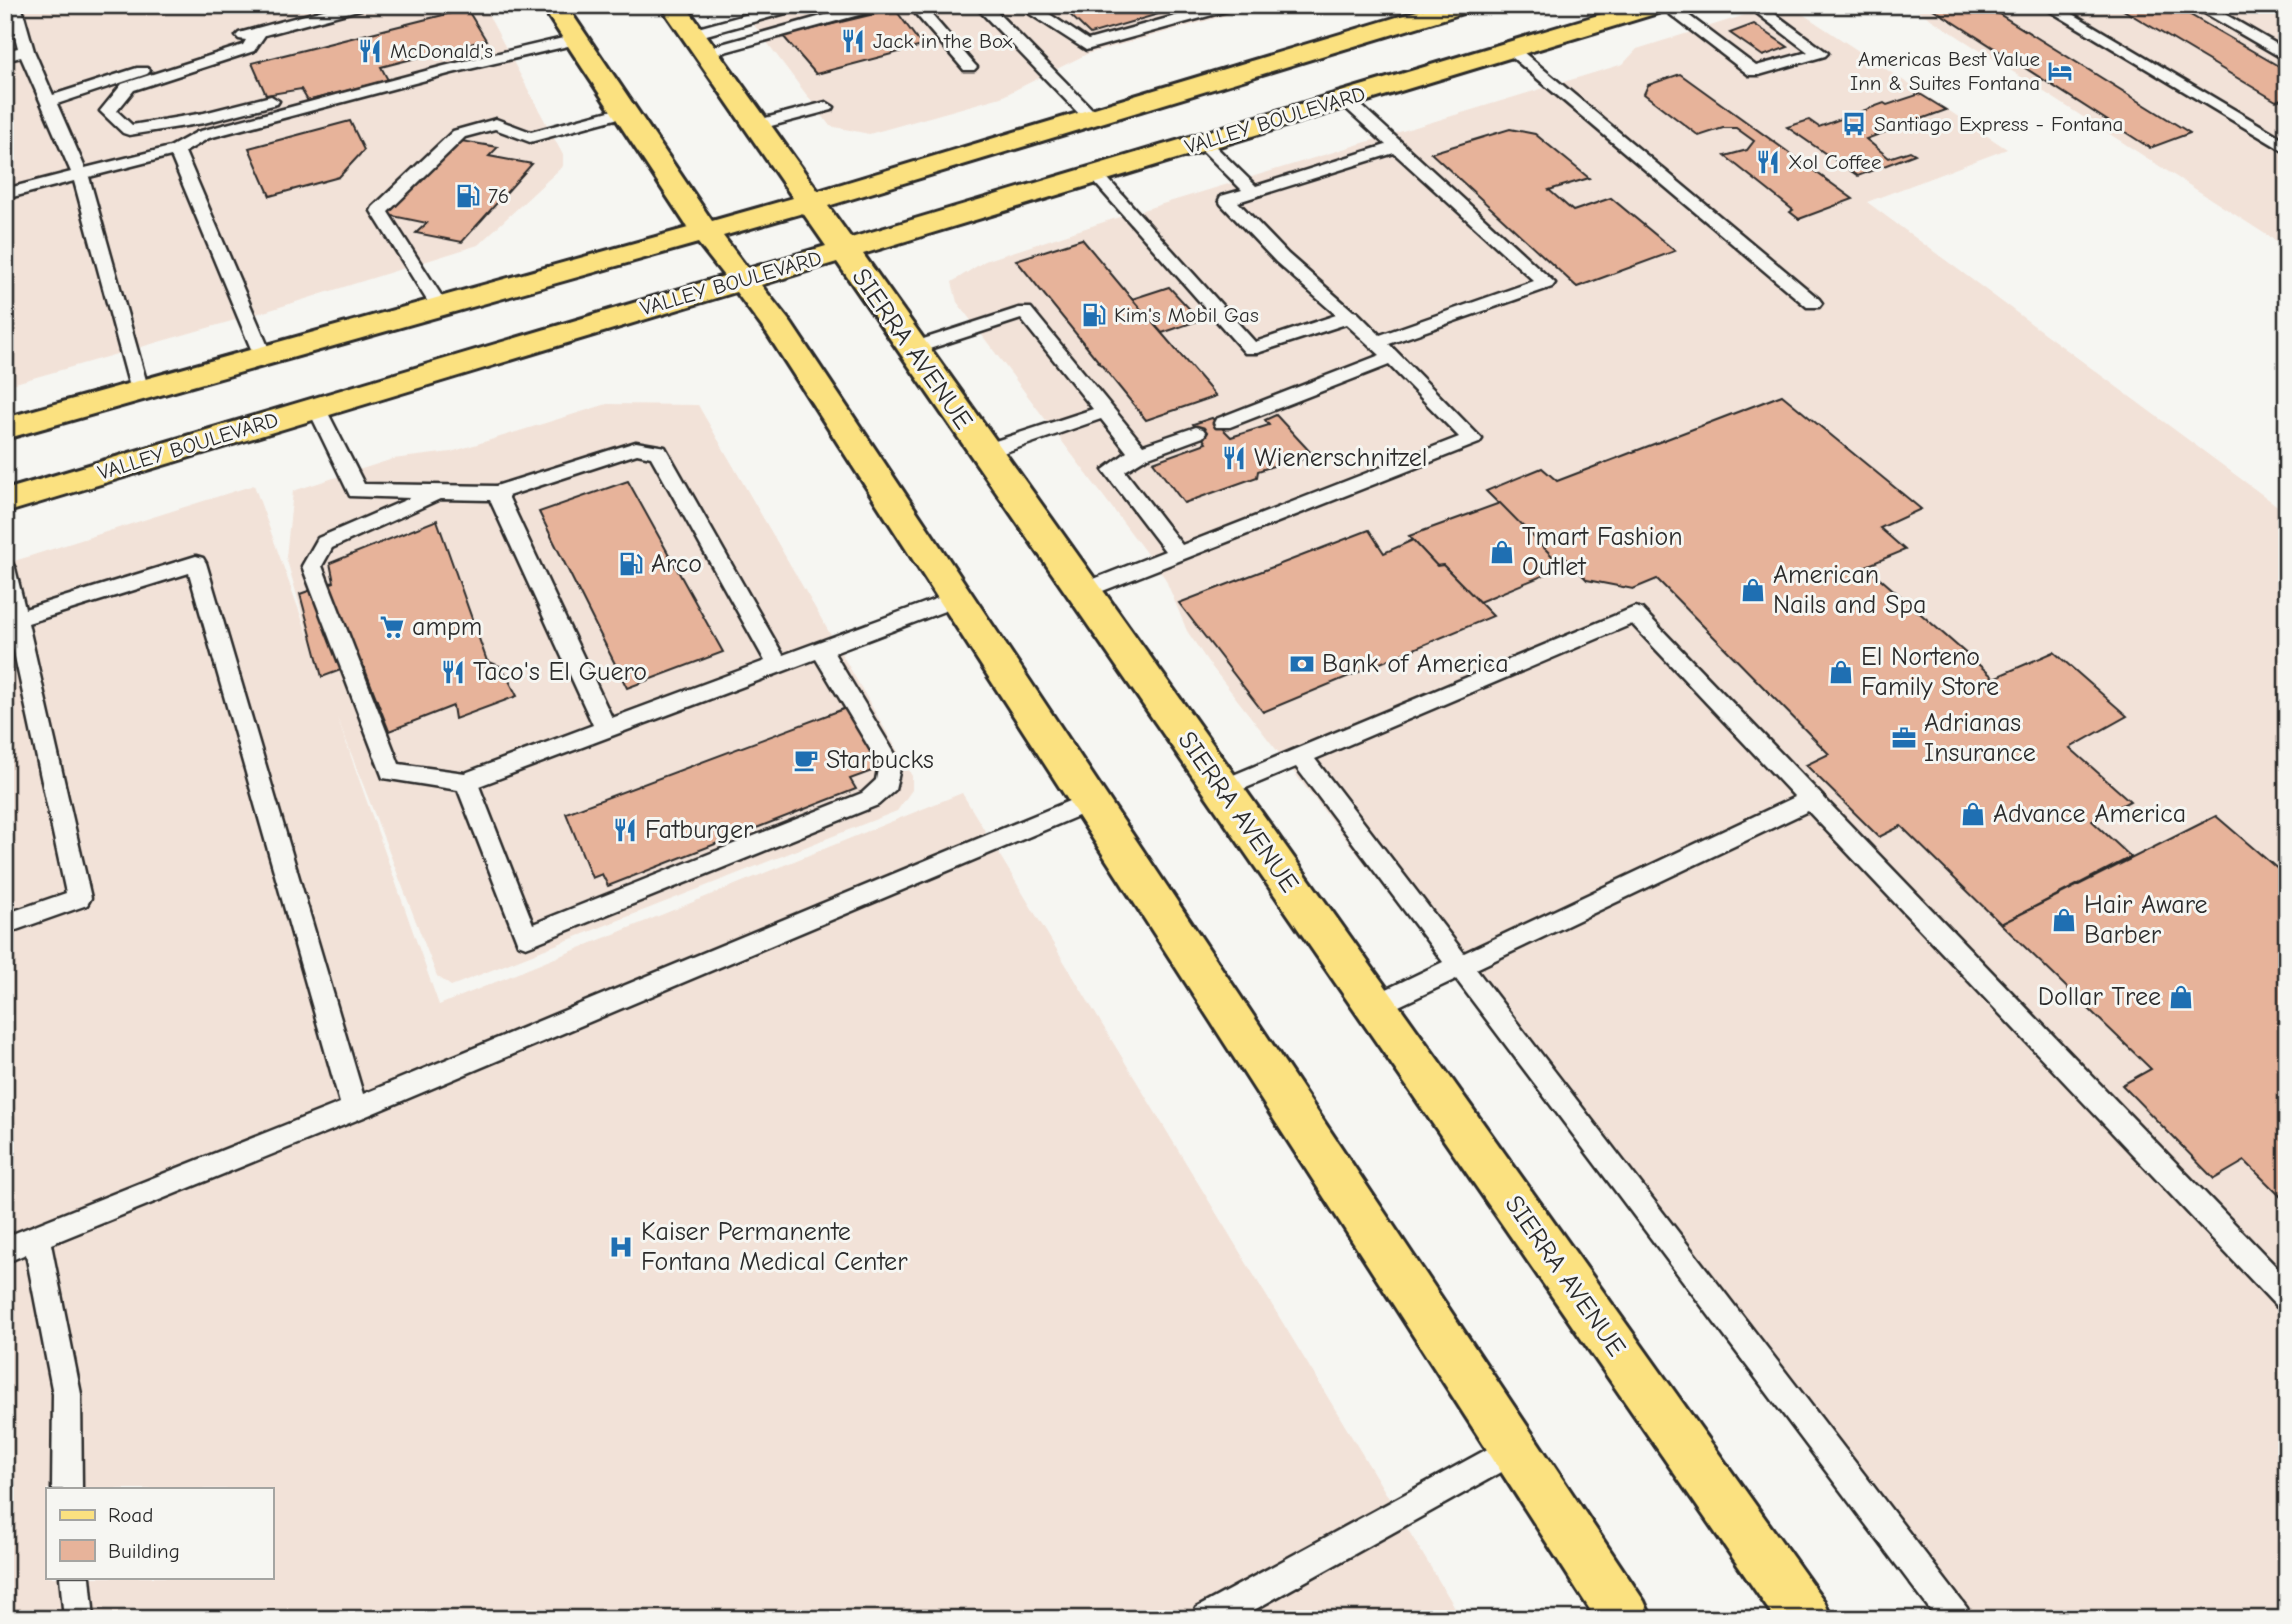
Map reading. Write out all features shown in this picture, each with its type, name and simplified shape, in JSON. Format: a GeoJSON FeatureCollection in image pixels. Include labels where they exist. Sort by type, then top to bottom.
{"type":"FeatureCollection","features":[{"type":"Feature","properties":{"kind":"main road"},"geometry":{"type":"LineString","coordinates":[[553,5],[705,232],[780,330],[1626,1619]]}},
{"type":"Feature","properties":{"kind":"main road","name":"SIERRA AVENUE"},"geometry":{"type":"LineString","coordinates":[[672,5],[911,349],[1806,1619]]}},
{"type":"Feature","properties":{"kind":"main road"},"geometry":{"type":"LineString","coordinates":[[5,429],[811,202],[1464,5]]}},
{"type":"Feature","properties":{"kind":"main road","name":"VALLEY BOULEVARD"},"geometry":{"type":"LineString","coordinates":[[5,502],[1659,5]]}},
{"type":"Feature","properties":{"kind":"lane"},"geometry":{"type":"LineString","coordinates":[[14,5],[26,51],[80,175],[140,391]]}},
{"type":"Feature","properties":{"kind":"lane"},"geometry":{"type":"LineString","coordinates":[[49,102],[259,32],[360,5]]}},
{"type":"Feature","properties":{"kind":"lane"},"geometry":{"type":"LineString","coordinates":[[698,43],[799,5]]}},
{"type":"Feature","properties":{"kind":"lane"},"geometry":{"type":"LineString","coordinates":[[698,43],[879,5]]}},
{"type":"Feature","properties":{"kind":"lane"},"geometry":{"type":"LineString","coordinates":[[915,5],[969,67]]}},
{"type":"Feature","properties":{"kind":"lane"},"geometry":{"type":"LineString","coordinates":[[981,5],[1091,117]]}},
{"type":"Feature","properties":{"kind":"lane"},"geometry":{"type":"LineString","coordinates":[[1035,5],[1035,11],[1086,45],[1224,6]]}},
{"type":"Feature","properties":{"kind":"lane"},"geometry":{"type":"LineString","coordinates":[[1665,5],[1754,72],[1820,53],[1753,5]]}},
{"type":"Feature","properties":{"kind":"lane"},"geometry":{"type":"LineString","coordinates":[[2047,5],[2287,148]]}},
{"type":"Feature","properties":{"kind":"lane"},"geometry":{"type":"LineString","coordinates":[[2198,5],[2287,56]]}},
{"type":"Feature","properties":{"kind":"lane"},"geometry":{"type":"LineString","coordinates":[[259,32],[249,48],[128,87],[108,111],[129,130],[204,118],[303,93]]}},
{"type":"Feature","properties":{"kind":"lane"},"geometry":{"type":"LineString","coordinates":[[384,73],[572,34]]}},
{"type":"Feature","properties":{"kind":"lane"},"geometry":{"type":"LineString","coordinates":[[5,194],[176,150],[203,135],[572,34]]}},
{"type":"Feature","properties":{"kind":"lane"},"geometry":{"type":"LineString","coordinates":[[1512,50],[1814,303]]}},
{"type":"Feature","properties":{"kind":"lane"},"geometry":{"type":"LineString","coordinates":[[5,56],[26,51]]}},
{"type":"Feature","properties":{"kind":"lane"},"geometry":{"type":"LineString","coordinates":[[1345,99],[1546,283],[1377,342]]}},
{"type":"Feature","properties":{"kind":"lane"},"geometry":{"type":"LineString","coordinates":[[757,125],[826,107]]}},
{"type":"Feature","properties":{"kind":"lane"},"geometry":{"type":"LineString","coordinates":[[439,306],[379,211],[459,134],[496,124],[530,137],[624,112]]}},
{"type":"Feature","properties":{"kind":"lane"},"geometry":{"type":"LineString","coordinates":[[1202,142],[1253,192]]}},
{"type":"Feature","properties":{"kind":"lane"},"geometry":{"type":"LineString","coordinates":[[1083,591],[1472,439],[1351,316],[1282,258],[1227,200],[1399,146]]}},
{"type":"Feature","properties":{"kind":"lane"},"geometry":{"type":"LineString","coordinates":[[176,150],[263,356]]}},
{"type":"Feature","properties":{"kind":"lane"},"geometry":{"type":"LineString","coordinates":[[1095,174],[1251,349],[1351,316]]}},
{"type":"Feature","properties":{"kind":"lane"},"geometry":{"type":"LineString","coordinates":[[911,349],[1025,312],[1139,453]]}},
{"type":"Feature","properties":{"kind":"lane"},"geometry":{"type":"LineString","coordinates":[[1223,424],[1279,399],[1393,357]]}},
{"type":"Feature","properties":{"kind":"lane"},"geometry":{"type":"LineString","coordinates":[[316,407],[357,491],[497,493],[636,448],[658,452],[778,665]]}},
{"type":"Feature","properties":{"kind":"lane"},"geometry":{"type":"LineString","coordinates":[[984,452],[1105,411]]}},
{"type":"Feature","properties":{"kind":"lane"},"geometry":{"type":"LineString","coordinates":[[1177,553],[1113,470],[1139,453],[1196,433]]}},
{"type":"Feature","properties":{"kind":"lane"},"geometry":{"type":"LineString","coordinates":[[440,493],[325,543],[312,566],[391,772],[466,782],[956,599]]}},
{"type":"Feature","properties":{"kind":"lane"},"geometry":{"type":"LineString","coordinates":[[497,493],[606,729]]}},
{"type":"Feature","properties":{"kind":"lane"},"geometry":{"type":"LineString","coordinates":[[11,621],[196,563],[355,1109]]}},
{"type":"Feature","properties":{"kind":"lane"},"geometry":{"type":"LineString","coordinates":[[5,568],[11,621],[79,898],[5,924]]}},
{"type":"Feature","properties":{"kind":"lane"},"geometry":{"type":"LineString","coordinates":[[1222,789],[1635,614],[2287,1298]]}},
{"type":"Feature","properties":{"kind":"lane"},"geometry":{"type":"LineString","coordinates":[[466,782],[526,937],[870,799],[887,784],[890,764],[821,649]]}},
{"type":"Feature","properties":{"kind":"lane"},"geometry":{"type":"LineString","coordinates":[[1300,756],[1956,1619]]}},
{"type":"Feature","properties":{"kind":"lane"},"geometry":{"type":"LineString","coordinates":[[1375,1006],[1812,799]]}},
{"type":"Feature","properties":{"kind":"lane"},"geometry":{"type":"LineString","coordinates":[[5,1250],[355,1109],[1089,802]]}},
{"type":"Feature","properties":{"kind":"lane"},"geometry":{"type":"LineString","coordinates":[[37,1237],[66,1394],[66,1481]]}},
{"type":"Feature","properties":{"kind":"lane"},"geometry":{"type":"LineString","coordinates":[[1208,1619],[1515,1449]]}},
{"type":"Feature","properties":{"kind":"lane"},"geometry":{"type":"LineString","coordinates":[[75,1578],[79,1619]]}},
{"type":"Feature","properties":{"kind":"shaded area"},"geometry":{"type":"Polygon","coordinates":[[[5,5],[483,5],[563,155],[563,166],[478,245],[267,311],[5,386],[5,5]]]}},
{"type":"Feature","properties":{"kind":"shaded area"},"geometry":{"type":"Polygon","coordinates":[[[739,5],[1263,5],[1087,54],[1001,97],[869,134],[830,126],[739,5]]]}},
{"type":"Feature","properties":{"kind":"shaded area"},"geometry":{"type":"Polygon","coordinates":[[[1777,5],[1789,5],[2007,149],[1867,202],[2287,513],[2287,1619],[1942,1619],[1626,1199],[1208,662],[1187,631],[1165,578],[957,302],[952,282],[985,261],[1113,219],[1623,64],[1637,49],[1777,5]]]}},
{"type":"Feature","properties":{"kind":"shaded area"},"geometry":{"type":"Polygon","coordinates":[[[1909,5],[2287,5],[2287,248],[1909,5]]]}},
{"type":"Feature","properties":{"kind":"shaded area","name":"Kaiser Permanente Fontana Medical Center"},"geometry":{"type":"Polygon","coordinates":[[[607,404],[698,405],[912,776],[912,790],[897,811],[451,986],[437,976],[337,717],[439,1005],[962,793],[1462,1619],[5,1619],[5,564],[254,485],[310,641],[286,557],[293,491],[393,459],[451,452],[607,404]]]}},
{"type":"Feature","properties":{"kind":"building","name":"Americas Best Value Inn & Suites Fontana"},"geometry":{"type":"Polygon","coordinates":[[[1927,5],[2002,5],[1991,9],[2190,133],[2150,148],[1927,5]]]}},
{"type":"Feature","properties":{"kind":"building"},"geometry":{"type":"Polygon","coordinates":[[[2115,5],[2173,5],[2287,71],[2287,97],[2276,101],[2115,5]]]}},
{"type":"Feature","properties":{"kind":"building"},"geometry":{"type":"Polygon","coordinates":[[[1061,6],[1186,6],[1090,34],[1061,6]]]}},
{"type":"Feature","properties":{"kind":"building","name":"McDonald's"},"geometry":{"type":"Polygon","coordinates":[[[467,9],[486,40],[381,67],[388,80],[308,101],[301,89],[266,95],[252,63],[467,9]]]}},
{"type":"Feature","properties":{"kind":"building","name":"Jack in the Box"},"geometry":{"type":"Polygon","coordinates":[[[895,9],[922,46],[816,74],[783,36],[895,9]]]}},
{"type":"Feature","properties":{"kind":"building"},"geometry":{"type":"Polygon","coordinates":[[[1754,24],[1788,47],[1763,56],[1730,33],[1754,24]]]}},
{"type":"Feature","properties":{"kind":"building"},"geometry":{"type":"Polygon","coordinates":[[[1680,74],[1853,199],[1799,219],[1790,212],[1793,210],[1725,156],[1747,150],[1754,141],[1736,128],[1723,128],[1699,136],[1644,94],[1648,85],[1680,74]]]}},
{"type":"Feature","properties":{"kind":"building"},"geometry":{"type":"Polygon","coordinates":[[[1920,94],[1946,110],[1866,139],[1889,158],[1910,151],[1915,154],[1858,176],[1787,127],[1809,120],[1819,127],[1884,103],[1887,105],[1920,94]]]}},
{"type":"Feature","properties":{"kind":"building"},"geometry":{"type":"Polygon","coordinates":[[[350,121],[364,150],[339,177],[270,196],[249,148],[350,121]]]}},
{"type":"Feature","properties":{"kind":"building"},"geometry":{"type":"Polygon","coordinates":[[[1510,129],[1535,134],[1589,178],[1549,190],[1573,211],[1611,198],[1675,251],[1577,287],[1431,153],[1510,129]]]}},
{"type":"Feature","properties":{"kind":"building"},"geometry":{"type":"Polygon","coordinates":[[[455,140],[498,147],[489,156],[532,164],[462,242],[416,233],[427,223],[383,214],[455,140]]]}},
{"type":"Feature","properties":{"kind":"building"},"geometry":{"type":"Polygon","coordinates":[[[1082,239],[1216,396],[1146,420],[1016,260],[1082,239]]]}},
{"type":"Feature","properties":{"kind":"building"},"geometry":{"type":"Polygon","coordinates":[[[1169,287],[1200,320],[1162,333],[1132,299],[1169,287]]]}},
{"type":"Feature","properties":{"kind":"building"},"geometry":{"type":"Polygon","coordinates":[[[1782,395],[1921,509],[1880,528],[1905,550],[1866,566],[1994,678],[2054,652],[2127,716],[2070,748],[2130,801],[2092,821],[2131,857],[2001,924],[1901,826],[1879,837],[1806,765],[1829,754],[1657,579],[1633,589],[1587,580],[1565,557],[1557,561],[1486,491],[1542,468],[1557,481],[1782,395]]]}},
{"type":"Feature","properties":{"kind":"building","name":"Wienerschnitzel"},"geometry":{"type":"Polygon","coordinates":[[[1276,415],[1313,455],[1292,464],[1285,462],[1258,471],[1257,477],[1184,503],[1153,462],[1206,443],[1193,424],[1212,418],[1231,437],[1269,425],[1265,420],[1276,415]]]}},
{"type":"Feature","properties":{"kind":"building"},"geometry":{"type":"Polygon","coordinates":[[[628,481],[723,652],[627,688],[539,512],[628,481]]]}},
{"type":"Feature","properties":{"kind":"building"},"geometry":{"type":"Polygon","coordinates":[[[1500,503],[1557,561],[1565,557],[1571,564],[1479,602],[1443,565],[1437,566],[1409,536],[1500,503]]]}},
{"type":"Feature","properties":{"kind":"building","name":"ampm"},"geometry":{"type":"Polygon","coordinates":[[[437,520],[487,661],[502,667],[517,696],[455,719],[453,706],[389,731],[362,662],[322,677],[300,594],[334,582],[330,563],[437,520]]]}},
{"type":"Feature","properties":{"kind":"building","name":"Bank of America"},"geometry":{"type":"Polygon","coordinates":[[[1369,530],[1384,553],[1413,540],[1437,566],[1443,565],[1493,616],[1263,712],[1179,603],[1369,530]]]}},
{"type":"Feature","properties":{"kind":"building"},"geometry":{"type":"Polygon","coordinates":[[[846,708],[880,768],[850,779],[856,789],[608,886],[602,874],[592,878],[566,813],[846,708]]]}},
{"type":"Feature","properties":{"kind":"building","name":"Dollar Tree"},"geometry":{"type":"Polygon","coordinates":[[[2216,816],[2287,877],[2287,1203],[2245,1161],[2214,1179],[2122,1085],[2151,1069],[2001,924],[2216,816]]]}},
{"type":"Feature","properties":{"kind":"place","name":"Jack in the Box"},"geometry":{"type":"Point","coordinates":[853,41]}},
{"type":"Feature","properties":{"kind":"place","name":"McDonald's"},"geometry":{"type":"Point","coordinates":[370,51]}},
{"type":"Feature","properties":{"kind":"place","name":"Americas Best Value Inn & Suites Fontana"},"geometry":{"type":"Point","coordinates":[2060,71]}},
{"type":"Feature","properties":{"kind":"place","name":"Santiago Express - Fontana"},"geometry":{"type":"Point","coordinates":[1854,124]}},
{"type":"Feature","properties":{"kind":"place","name":"Xol Coffee"},"geometry":{"type":"Point","coordinates":[1768,162]}},
{"type":"Feature","properties":{"kind":"place","name":"76"},"geometry":{"type":"Point","coordinates":[468,196]}},
{"type":"Feature","properties":{"kind":"place","name":"Kim's Mobil Gas"},"geometry":{"type":"Point","coordinates":[1094,315]}},
{"type":"Feature","properties":{"kind":"place","name":"Wienerschnitzel"},"geometry":{"type":"Point","coordinates":[1234,458]}},
{"type":"Feature","properties":{"kind":"place","name":"Tmart Fashion Outlet"},"geometry":{"type":"Point","coordinates":[1502,552]}},
{"type":"Feature","properties":{"kind":"place","name":"Arco"},"geometry":{"type":"Point","coordinates":[631,564]}},
{"type":"Feature","properties":{"kind":"place","name":"American Nails and Spa"},"geometry":{"type":"Point","coordinates":[1753,590]}},
{"type":"Feature","properties":{"kind":"place","name":"ampm"},"geometry":{"type":"Point","coordinates":[392,627]}},
{"type":"Feature","properties":{"kind":"place","name":"Bank of America"},"geometry":{"type":"Point","coordinates":[1302,664]}},
{"type":"Feature","properties":{"kind":"place","name":"Taco's El Guero"},"geometry":{"type":"Point","coordinates":[453,672]}},
{"type":"Feature","properties":{"kind":"place","name":"El Norteno Family Store"},"geometry":{"type":"Point","coordinates":[1841,672]}},
{"type":"Feature","properties":{"kind":"place","name":"Adrianas Insurance"},"geometry":{"type":"Point","coordinates":[1904,738]}},
{"type":"Feature","properties":{"kind":"place","name":"Starbucks"},"geometry":{"type":"Point","coordinates":[806,760]}},
{"type":"Feature","properties":{"kind":"place","name":"Advance America"},"geometry":{"type":"Point","coordinates":[1973,814]}},
{"type":"Feature","properties":{"kind":"place","name":"Fatburger"},"geometry":{"type":"Point","coordinates":[625,830]}},
{"type":"Feature","properties":{"kind":"place","name":"Hair Aware Barber"},"geometry":{"type":"Point","coordinates":[2064,920]}},
{"type":"Feature","properties":{"kind":"place","name":"Dollar Tree"},"geometry":{"type":"Point","coordinates":[2181,997]}},
{"type":"Feature","properties":{"kind":"place","name":"Kaiser Permanente Fontana Medical Center"},"geometry":{"type":"Point","coordinates":[621,1247]}}]}
